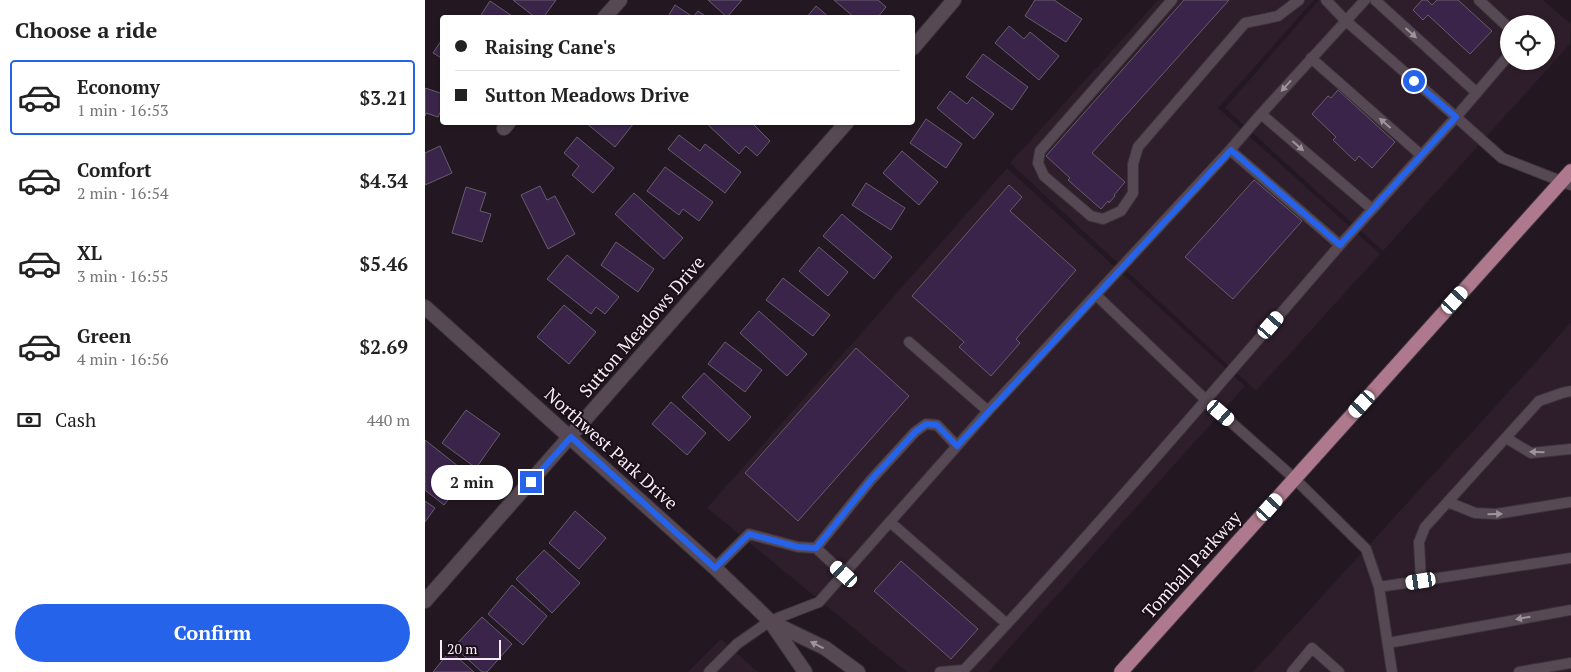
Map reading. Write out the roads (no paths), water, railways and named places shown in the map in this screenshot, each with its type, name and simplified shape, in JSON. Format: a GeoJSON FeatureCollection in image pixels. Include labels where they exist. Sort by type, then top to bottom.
{"type":"FeatureCollection","features":[{"type":"Feature","properties":{"kind":"main road","name":"Tomball Parkway"},"geometry":{"type":"LineString","coordinates":[[1121,672],[1568,179]]}},
{"type":"Feature","properties":{"kind":"street"},"geometry":{"type":"LineString","coordinates":[[607,15],[620,0]]}},
{"type":"Feature","properties":{"kind":"street"},"geometry":{"type":"LineString","coordinates":[[915,46],[954,0]]}},
{"type":"Feature","properties":{"kind":"street","name":"Sutton Meadows Drive"},"geometry":{"type":"LineString","coordinates":[[425,601],[844,125]]}},
{"type":"Feature","properties":{"kind":"street","name":"Northwest Park Drive"},"geometry":{"type":"LineString","coordinates":[[425,307],[715,568],[770,621],[805,672]]}},
{"type":"Feature","properties":{"kind":"street","name":"Northwest Park Drive"},"geometry":{"type":"LineString","coordinates":[[770,621],[825,648],[858,672]]}},
{"type":"Feature","properties":{"kind":"lane"},"geometry":{"type":"LineString","coordinates":[[1172,0],[1040,151],[1038,163],[1044,176],[1091,216],[1103,219],[1121,210],[1133,193],[1133,164],[1138,147],[1245,23],[1278,16],[1299,0]]}},
{"type":"Feature","properties":{"kind":"lane"},"geometry":{"type":"LineString","coordinates":[[1326,0],[1345,20],[1502,158],[1568,179]]}},
{"type":"Feature","properties":{"kind":"lane"},"geometry":{"type":"LineString","coordinates":[[709,672],[737,644],[770,621],[819,602],[988,411],[1231,150],[1311,58],[1365,0]]}},
{"type":"Feature","properties":{"kind":"lane"},"geometry":{"type":"LineString","coordinates":[[1375,0],[1477,93]]}},
{"type":"Feature","properties":{"kind":"lane"},"geometry":{"type":"LineString","coordinates":[[1479,0],[1500,20]]}},
{"type":"Feature","properties":{"kind":"lane"},"geometry":{"type":"LineString","coordinates":[[1311,58],[1421,155]]}},
{"type":"Feature","properties":{"kind":"lane"},"geometry":{"type":"LineString","coordinates":[[941,672],[964,670],[1055,572],[1340,245],[1500,66]]}},
{"type":"Feature","properties":{"kind":"lane"},"geometry":{"type":"LineString","coordinates":[[1261,114],[1372,210]]}},
{"type":"Feature","properties":{"kind":"lane"},"geometry":{"type":"LineString","coordinates":[[1231,150],[1340,245]]}},
{"type":"Feature","properties":{"kind":"lane"},"geometry":{"type":"LineString","coordinates":[[1096,296],[1206,400],[1295,479],[1366,549],[1379,587],[1392,672]]}},
{"type":"Feature","properties":{"kind":"lane"},"geometry":{"type":"LineString","coordinates":[[909,342],[988,411]]}},
{"type":"Feature","properties":{"kind":"lane"},"geometry":{"type":"LineString","coordinates":[[1421,581],[1419,542],[1425,528],[1539,401],[1571,391]]}},
{"type":"Feature","properties":{"kind":"lane"},"geometry":{"type":"LineString","coordinates":[[816,548],[871,480],[915,432],[926,424],[937,425],[957,446]]}},
{"type":"Feature","properties":{"kind":"lane"},"geometry":{"type":"LineString","coordinates":[[1506,438],[1531,453],[1571,449]]}},
{"type":"Feature","properties":{"kind":"lane"},"geometry":{"type":"LineString","coordinates":[[1448,502],[1475,513],[1496,514],[1571,502]]}},
{"type":"Feature","properties":{"kind":"lane"},"geometry":{"type":"LineString","coordinates":[[890,522],[1007,624]]}},
{"type":"Feature","properties":{"kind":"lane"},"geometry":{"type":"LineString","coordinates":[[715,568],[749,534],[798,547],[816,548],[844,574]]}},
{"type":"Feature","properties":{"kind":"lane"},"geometry":{"type":"LineString","coordinates":[[1379,587],[1571,558]]}},
{"type":"Feature","properties":{"kind":"lane"},"geometry":{"type":"LineString","coordinates":[[1388,643],[1571,610]]}},
{"type":"Feature","properties":{"kind":"lane"},"geometry":{"type":"LineString","coordinates":[[1292,672],[1312,648],[1339,672]]}},
{"type":"Feature","properties":{"kind":"lane"},"geometry":{"type":"LineString","coordinates":[[1519,672],[1571,663]]}}]}
